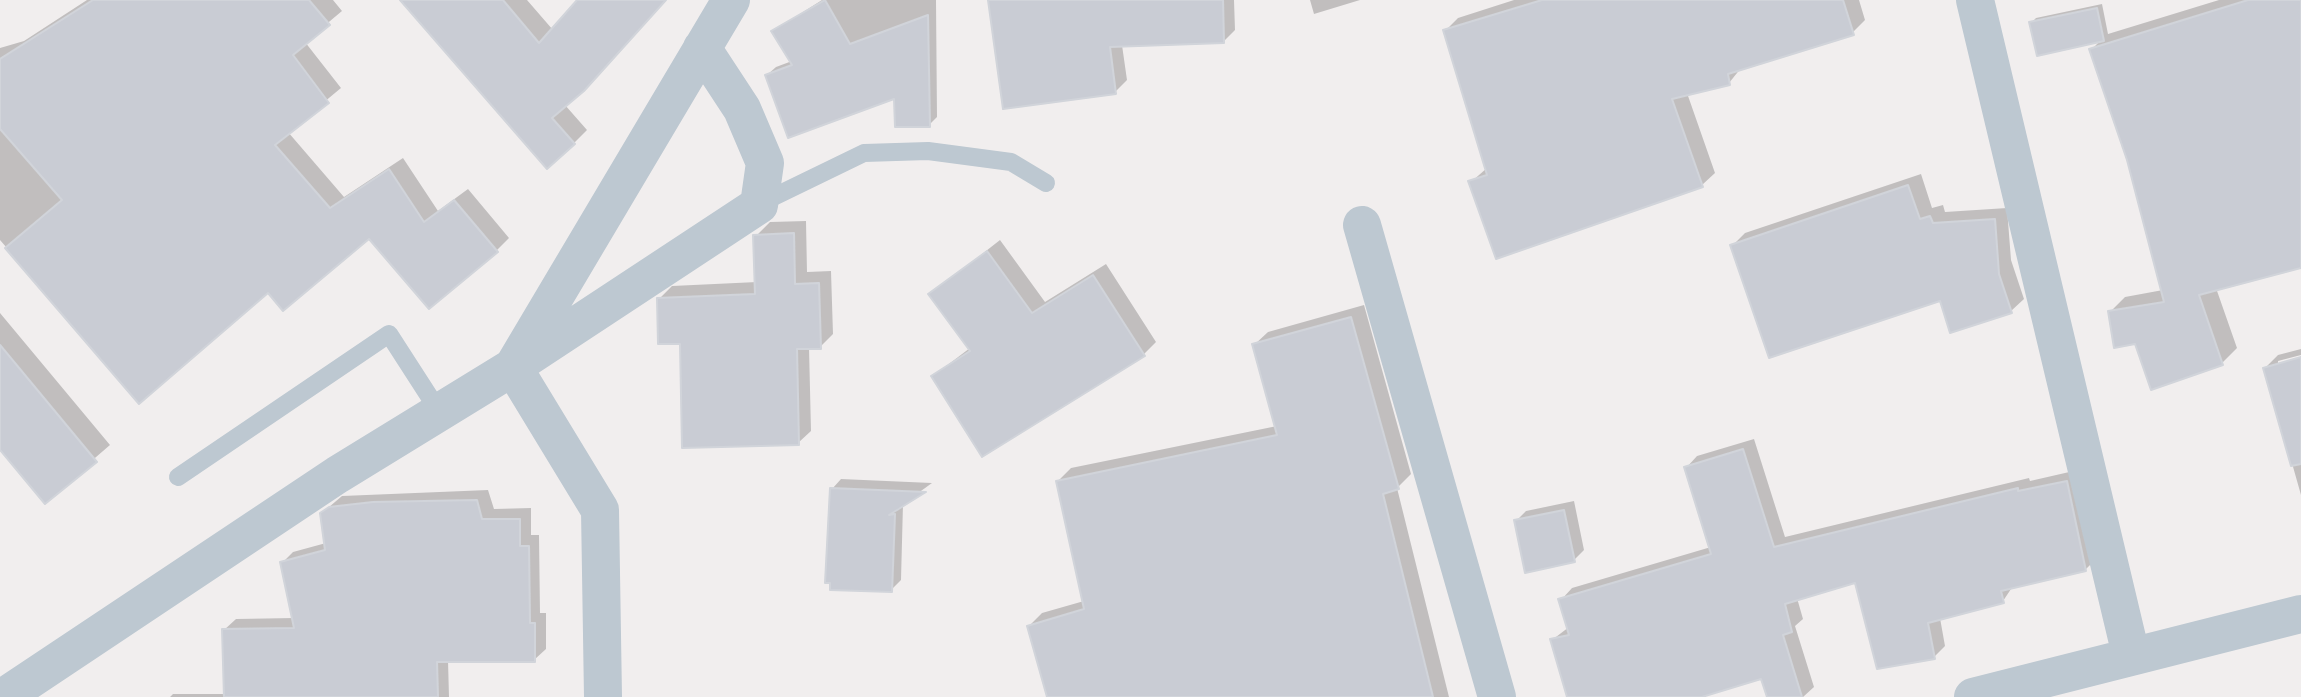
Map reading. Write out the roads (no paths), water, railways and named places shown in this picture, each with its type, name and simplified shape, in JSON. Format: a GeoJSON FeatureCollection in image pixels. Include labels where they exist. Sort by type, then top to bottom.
{"type":"FeatureCollection","features":[{"type":"Feature","properties":{"kind":"street"},"geometry":{"type":"LineString","coordinates":[[513,367],[731,0]]}},
{"type":"Feature","properties":{"kind":"street"},"geometry":{"type":"LineString","coordinates":[[1975,0],[2131,655]]}},
{"type":"Feature","properties":{"kind":"street"},"geometry":{"type":"LineString","coordinates":[[21,691],[438,410],[513,367],[759,205],[765,163],[742,109],[702,48]]}},
{"type":"Feature","properties":{"kind":"street"},"geometry":{"type":"LineString","coordinates":[[1362,225],[1497,697]]}},
{"type":"Feature","properties":{"kind":"street"},"geometry":{"type":"LineString","coordinates":[[513,367],[600,510],[603,697]]}},
{"type":"Feature","properties":{"kind":"street"},"geometry":{"type":"LineString","coordinates":[[1973,697],[2301,614]]}},
{"type":"Feature","properties":{"kind":"lane"},"geometry":{"type":"LineString","coordinates":[[759,205],[864,153],[928,151],[1011,162],[1046,183]]}},
{"type":"Feature","properties":{"kind":"lane"},"geometry":{"type":"LineString","coordinates":[[178,477],[389,334],[438,410]]}}]}
